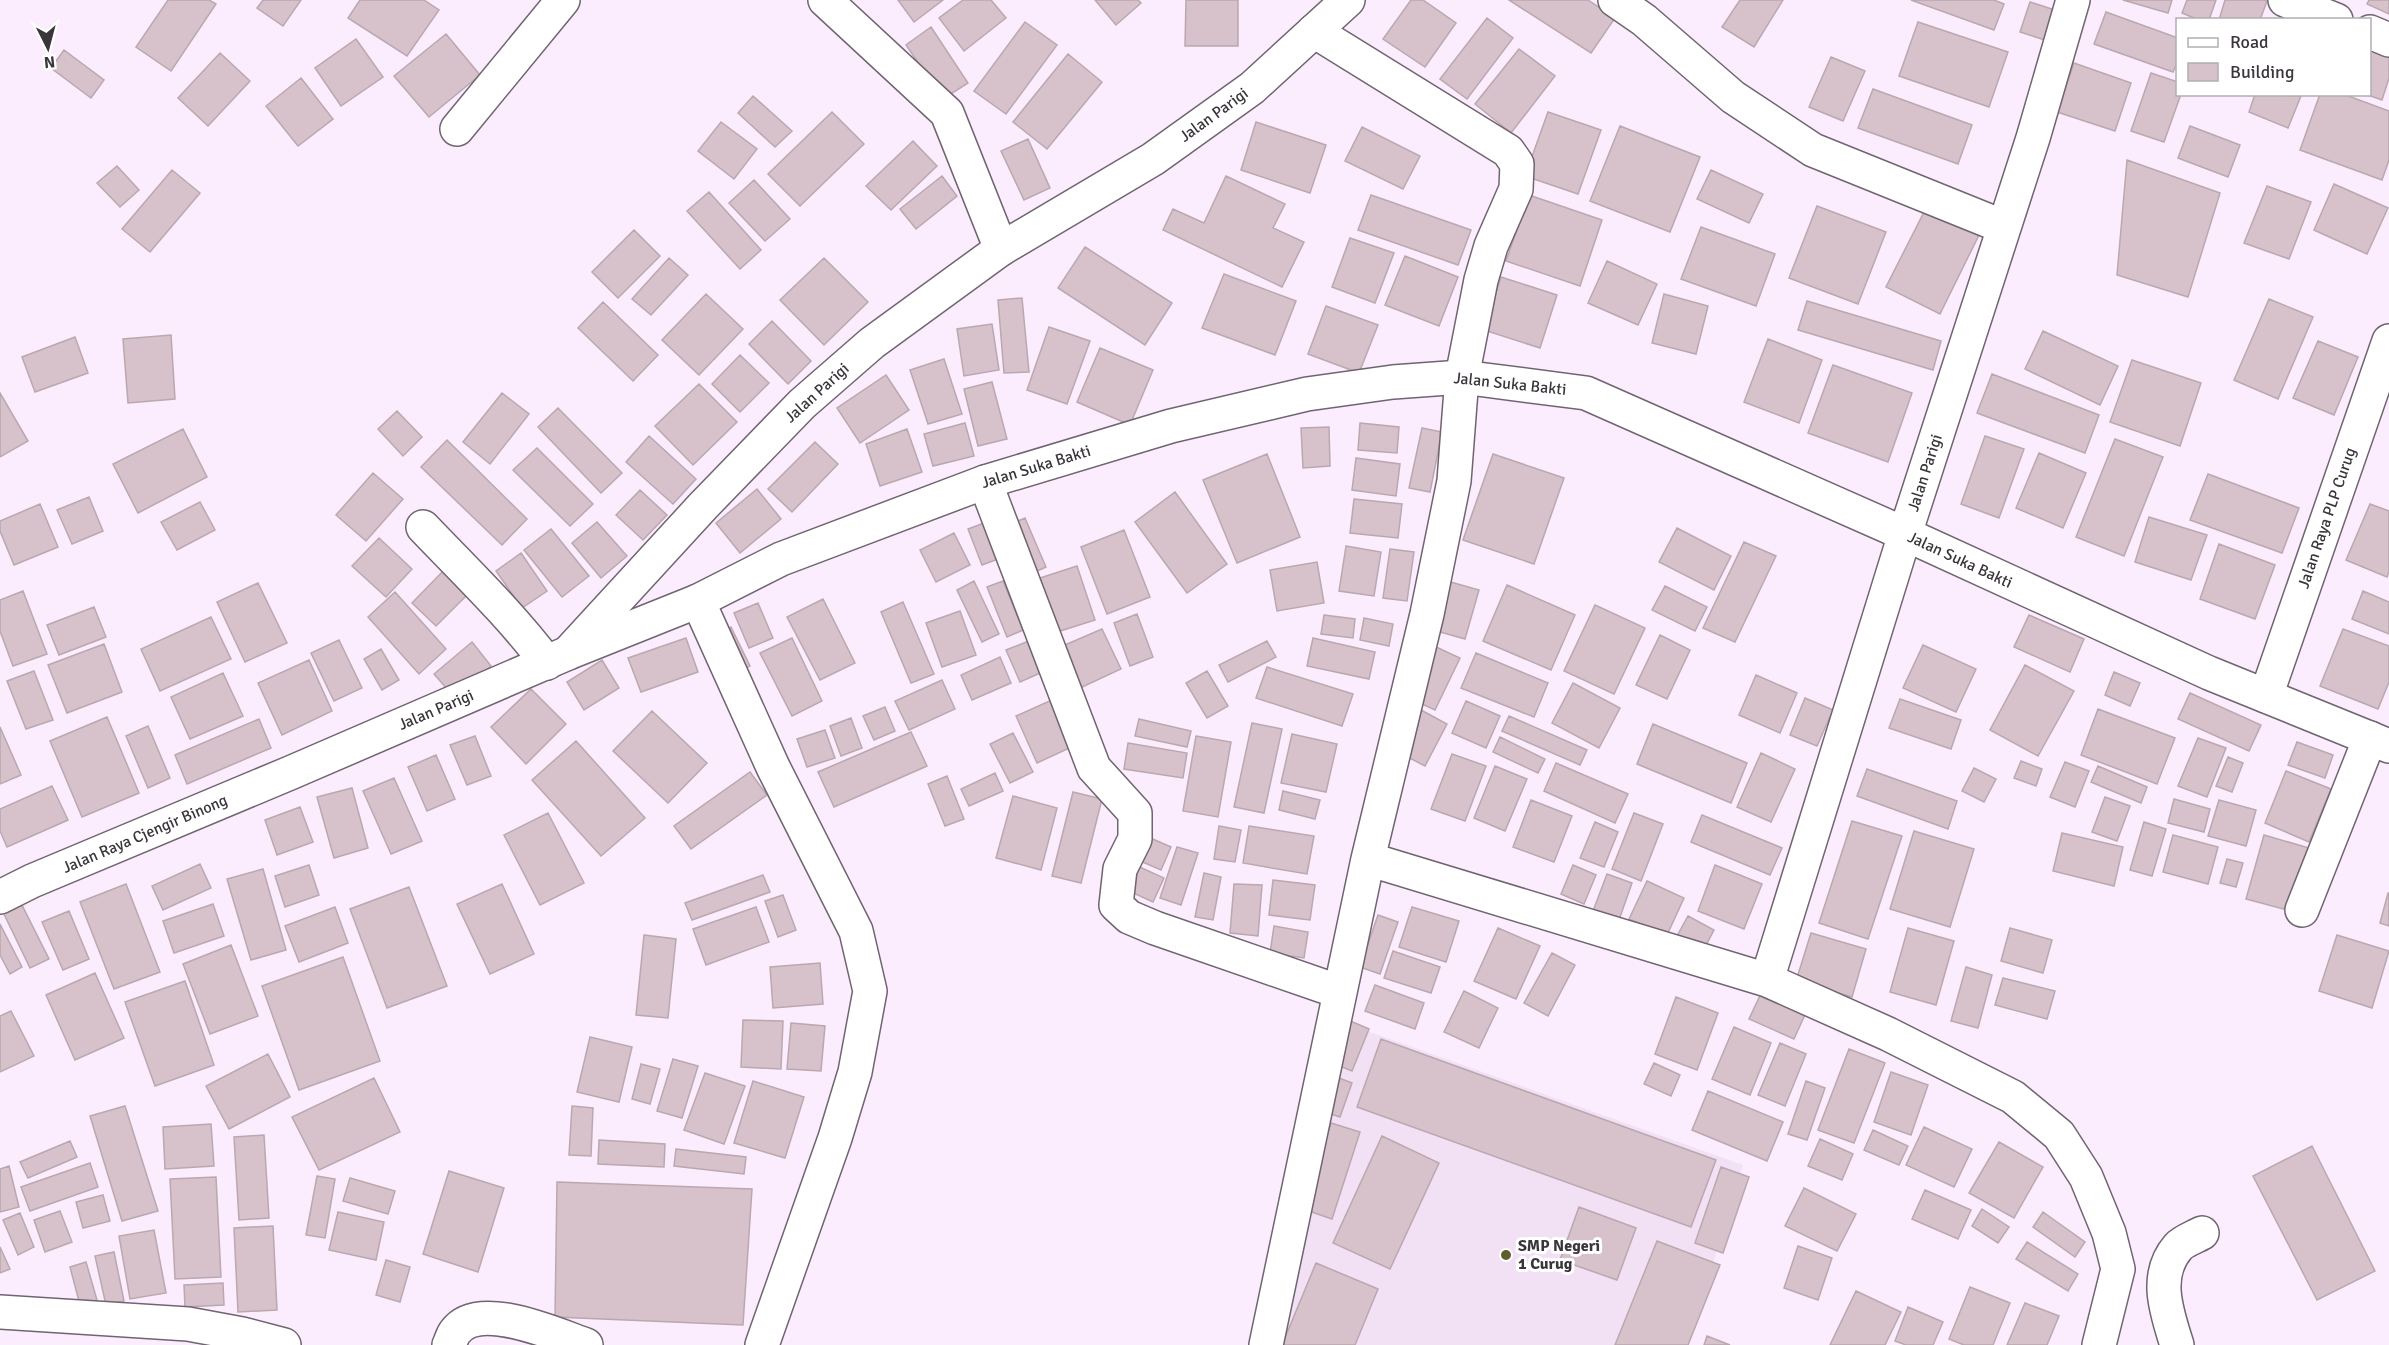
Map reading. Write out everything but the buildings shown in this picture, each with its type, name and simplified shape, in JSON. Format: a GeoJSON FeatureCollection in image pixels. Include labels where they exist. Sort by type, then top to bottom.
{"type":"FeatureCollection","features":[{"type":"Feature","properties":{"kind":"street"},"geometry":{"type":"LineString","coordinates":[[458,129],[563,0]]}},
{"type":"Feature","properties":{"kind":"street"},"geometry":{"type":"LineString","coordinates":[[825,0],[947,113],[1001,249]]}},
{"type":"Feature","properties":{"kind":"street","name":"Jalan Parigi"},"geometry":{"type":"LineString","coordinates":[[290,773],[557,658],[802,404],[872,343],[1001,249],[1153,159],[1252,88],[1348,0]]}},
{"type":"Feature","properties":{"kind":"street"},"geometry":{"type":"LineString","coordinates":[[1615,0],[1659,32],[1732,97],[1813,150],[2004,227]]}},
{"type":"Feature","properties":{"kind":"street","name":"Jalan Parigi"},"geometry":{"type":"LineString","coordinates":[[1767,980],[1905,534],[2033,138],[2073,0]]}},
{"type":"Feature","properties":{"kind":"street"},"geometry":{"type":"LineString","coordinates":[[2285,0],[2331,18]]}},
{"type":"Feature","properties":{"kind":"street"},"geometry":{"type":"LineString","coordinates":[[1266,1345],[1368,859],[1427,614],[1454,481],[1462,376],[1481,280],[1491,246],[1516,189],[1517,164],[1508,151],[1314,32]]}},
{"type":"Feature","properties":{"kind":"street"},"geometry":{"type":"LineString","coordinates":[[2371,32],[2389,40]]}},
{"type":"Feature","properties":{"kind":"street","name":"Jalan Raya PLP Curug"},"geometry":{"type":"LineString","coordinates":[[2266,696],[2389,340]]}},
{"type":"Feature","properties":{"kind":"street","name":"Jalan Suka Bakti"},"geometry":{"type":"LineString","coordinates":[[557,658],[698,601],[781,559],[986,482],[1171,426],[1307,394],[1393,382],[1462,376],[1586,393],[1905,534],[2198,668],[2380,742]]}},
{"type":"Feature","properties":{"kind":"street"},"geometry":{"type":"LineString","coordinates":[[986,482],[1094,768],[1135,813],[1135,839],[1120,868],[1116,905],[1129,917],[1155,928],[1340,992]]}},
{"type":"Feature","properties":{"kind":"street"},"geometry":{"type":"LineString","coordinates":[[423,527],[530,640],[557,658]]}},
{"type":"Feature","properties":{"kind":"street"},"geometry":{"type":"LineString","coordinates":[[698,601],[773,767],[856,931],[870,991],[855,1072],[839,1127],[762,1345]]}},
{"type":"Feature","properties":{"kind":"street"},"geometry":{"type":"LineString","coordinates":[[2302,910],[2380,742]]}},
{"type":"Feature","properties":{"kind":"street","name":"Jalan Raya Cjengir Binong"},"geometry":{"type":"LineString","coordinates":[[0,897],[32,881],[290,773]]}},
{"type":"Feature","properties":{"kind":"street"},"geometry":{"type":"LineString","coordinates":[[1368,859],[1767,980],[1888,1034],[2013,1097],[2059,1135],[2086,1177],[2109,1233],[2118,1269],[2099,1345]]}},
{"type":"Feature","properties":{"kind":"street"},"geometry":{"type":"LineString","coordinates":[[2177,1345],[2166,1311],[2163,1274],[2178,1246],[2202,1233]]}},
{"type":"Feature","properties":{"kind":"street"},"geometry":{"type":"LineString","coordinates":[[0,1312],[112,1332],[188,1324],[243,1334],[284,1345]]}},
{"type":"Feature","properties":{"kind":"street"},"geometry":{"type":"LineString","coordinates":[[449,1345],[455,1331],[470,1321],[493,1319],[518,1322],[586,1345]]}},
{"type":"Feature","properties":{"kind":"shaded area","name":"SMP Negeri 1 Curug"},"geometry":{"type":"Polygon","coordinates":[[[1342,1022],[1743,1165],[1688,1345],[1279,1345],[1342,1022]]]}},
{"type":"Feature","properties":{"kind":"place","name":"SMP Negeri 1 Curug"},"geometry":{"type":"Point","coordinates":[1506,1255]}}]}
